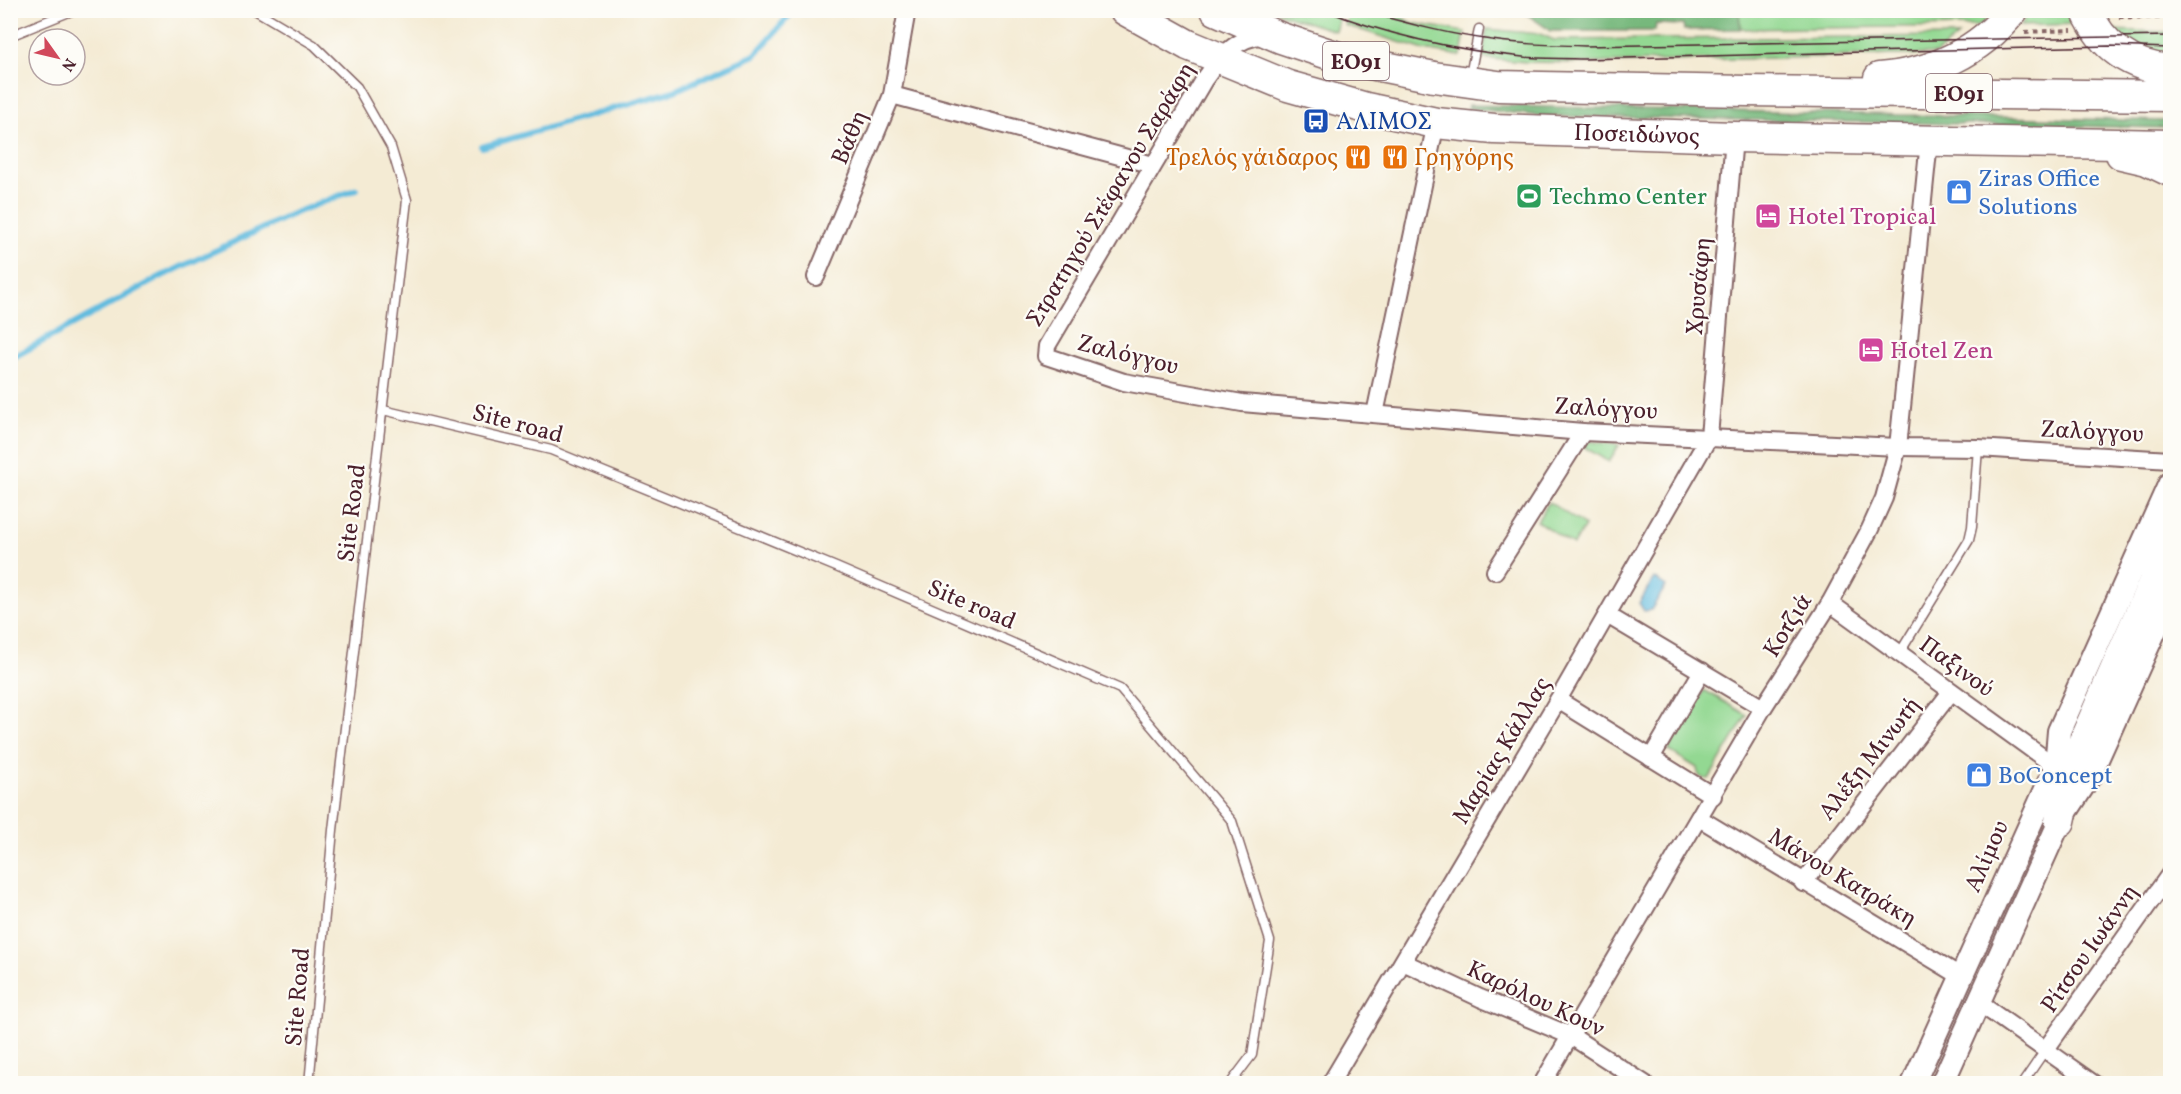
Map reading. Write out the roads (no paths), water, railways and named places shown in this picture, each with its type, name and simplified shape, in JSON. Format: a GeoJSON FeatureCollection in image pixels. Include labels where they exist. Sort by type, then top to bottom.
{"type":"FeatureCollection","features":[{"type":"Feature","properties":{"kind":"highway","name":"Ποσειδώνος"},"geometry":{"type":"LineString","coordinates":[[1125,10],[1188,45],[1288,86],[1366,108],[1436,123],[1494,129],[1734,138],[2170,145]]}},
{"type":"Feature","properties":{"kind":"highway","name":"Ποσειδώνος"},"geometry":{"type":"LineString","coordinates":[[1216,10],[1281,38],[1341,58],[1498,86],[2170,96]]}},
{"type":"Feature","properties":{"kind":"highway"},"geometry":{"type":"LineString","coordinates":[[1748,91],[1893,77],[1936,67],[1968,50],[2003,23],[2013,10]]}},
{"type":"Feature","properties":{"kind":"highway"},"geometry":{"type":"LineString","coordinates":[[2086,10],[2109,46],[2135,62],[2170,70]]}},
{"type":"Feature","properties":{"kind":"highway"},"geometry":{"type":"LineString","coordinates":[[2071,143],[2147,160],[2170,171]]}},
{"type":"Feature","properties":{"kind":"highway"},"geometry":{"type":"LineString","coordinates":[[2056,767],[2170,518]]}},
{"type":"Feature","properties":{"kind":"highway"},"geometry":{"type":"LineString","coordinates":[[2060,821],[2071,771],[2170,545]]}},
{"type":"Feature","properties":{"kind":"main road","name":"Αλίμου"},"geometry":{"type":"LineString","coordinates":[[1914,1083],[2056,767],[2059,731],[2170,483]]}},
{"type":"Feature","properties":{"kind":"main road"},"geometry":{"type":"LineString","coordinates":[[1942,1083],[2060,821],[2089,777],[2170,597]]}},
{"type":"Feature","properties":{"kind":"street","name":"Βάθη"},"geometry":{"type":"LineString","coordinates":[[816,277],[892,95],[907,10]]}},
{"type":"Feature","properties":{"kind":"street","name":"Στρατηγού Στέφανου Σαράφη"},"geometry":{"type":"LineString","coordinates":[[1046,356],[1047,346],[1153,165],[1219,58],[1243,40],[1266,35],[1281,38]]}},
{"type":"Feature","properties":{"kind":"street"},"geometry":{"type":"LineString","coordinates":[[892,95],[1153,165]]}},
{"type":"Feature","properties":{"kind":"street"},"geometry":{"type":"LineString","coordinates":[[1375,414],[1436,123]]}},
{"type":"Feature","properties":{"kind":"street","name":"Χρυσάφη"},"geometry":{"type":"LineString","coordinates":[[1709,437],[1734,138]]}},
{"type":"Feature","properties":{"kind":"street","name":"Κοτζιά"},"geometry":{"type":"LineString","coordinates":[[1542,1083],[1763,708],[1830,603],[1884,498],[1898,447],[1929,141]]}},
{"type":"Feature","properties":{"kind":"street","name":"Ζαλόγγου"},"geometry":{"type":"LineString","coordinates":[[1046,356],[1124,382],[1242,403],[1583,432],[1898,447],[1978,448],[2170,460]]}},
{"type":"Feature","properties":{"kind":"street"},"geometry":{"type":"LineString","coordinates":[[1495,571],[1583,432]]}},
{"type":"Feature","properties":{"kind":"street","name":"Μαρίας Κάλλας"},"geometry":{"type":"LineString","coordinates":[[1330,1083],[1558,700],[1709,437]]}},
{"type":"Feature","properties":{"kind":"street","name":"Παξινού"},"geometry":{"type":"LineString","coordinates":[[1830,603],[2056,767]]}},
{"type":"Feature","properties":{"kind":"street"},"geometry":{"type":"LineString","coordinates":[[1607,615],[1763,708]]}},
{"type":"Feature","properties":{"kind":"street"},"geometry":{"type":"LineString","coordinates":[[1651,758],[1702,671]]}},
{"type":"Feature","properties":{"kind":"street","name":"Αλέξη Μινωτή"},"geometry":{"type":"LineString","coordinates":[[1803,883],[1951,692]]}},
{"type":"Feature","properties":{"kind":"street"},"geometry":{"type":"LineString","coordinates":[[1558,700],[1713,796]]}},
{"type":"Feature","properties":{"kind":"street","name":"Μάνου Κατράκη"},"geometry":{"type":"LineString","coordinates":[[1699,818],[1803,883],[1962,976]]}},
{"type":"Feature","properties":{"kind":"street","name":"Ρίτσου Ιωάννη"},"geometry":{"type":"LineString","coordinates":[[2046,1049],[2170,874]]}},
{"type":"Feature","properties":{"kind":"street","name":"Καρόλου Κουν"},"geometry":{"type":"LineString","coordinates":[[1403,962],[1480,998],[1571,1036],[1645,1083]]}},
{"type":"Feature","properties":{"kind":"street"},"geometry":{"type":"LineString","coordinates":[[1979,1003],[2094,1083]]}},
{"type":"Feature","properties":{"kind":"lane"},"geometry":{"type":"LineString","coordinates":[[10,36],[74,10]]}},
{"type":"Feature","properties":{"kind":"lane","name":"Site Road"},"geometry":{"type":"LineString","coordinates":[[255,10],[314,45],[357,87],[391,147],[407,200],[333,830],[309,1083]]}},
{"type":"Feature","properties":{"kind":"lane"},"geometry":{"type":"LineString","coordinates":[[1469,82],[1479,30]]}},
{"type":"Feature","properties":{"kind":"lane","name":"Site road"},"geometry":{"type":"LineString","coordinates":[[382,410],[551,450],[836,567],[1120,689],[1232,821],[1270,941],[1252,1055],[1230,1083]]}},
{"type":"Feature","properties":{"kind":"lane"},"geometry":{"type":"LineString","coordinates":[[1899,654],[1969,540],[1978,448]]}},
{"type":"Feature","properties":{"kind":"lane"},"geometry":{"type":"LineString","coordinates":[[2022,1083],[2046,1049]]}},
{"type":"Feature","properties":{"kind":"water"},"geometry":{"type":"Polygon","coordinates":[[[1654,578],[1666,586],[1651,610],[1644,611],[1639,603],[1654,578]]]}},
{"type":"Feature","properties":{"kind":"waterway"},"geometry":{"type":"LineString","coordinates":[[482,147],[674,91],[755,55],[794,10]]}},
{"type":"Feature","properties":{"kind":"waterway"},"geometry":{"type":"LineString","coordinates":[[10,359],[162,276],[297,212],[357,189]]}},
{"type":"Feature","properties":{"kind":"tram line"},"geometry":{"type":"LineString","coordinates":[[1324,10],[1372,27],[1422,40],[1472,50],[1538,58],[1583,59],[2109,46],[2170,48]]}},
{"type":"Feature","properties":{"kind":"tram line"},"geometry":{"type":"LineString","coordinates":[[1360,10],[1463,36],[1518,43],[1572,46],[2170,36]]}},
{"type":"Feature","properties":{"kind":"place","name":"ΑΛΙΜΟΣ"},"geometry":{"type":"Point","coordinates":[1316,121]}},
{"type":"Feature","properties":{"kind":"place","name":"Τρελός γάιδαρος"},"geometry":{"type":"Point","coordinates":[1358,157]}},
{"type":"Feature","properties":{"kind":"place","name":"Γρηγόρης"},"geometry":{"type":"Point","coordinates":[1395,157]}},
{"type":"Feature","properties":{"kind":"place","name":"Ziras Office Solutions"},"geometry":{"type":"Point","coordinates":[1959,192]}},
{"type":"Feature","properties":{"kind":"place","name":"Techmo Center"},"geometry":{"type":"Point","coordinates":[1529,196]}},
{"type":"Feature","properties":{"kind":"place","name":"Hotel Tropical"},"geometry":{"type":"Point","coordinates":[1768,216]}},
{"type":"Feature","properties":{"kind":"place","name":"Hotel Zen"},"geometry":{"type":"Point","coordinates":[1871,350]}},
{"type":"Feature","properties":{"kind":"place","name":"BoConcept"},"geometry":{"type":"Point","coordinates":[1979,775]}}]}
